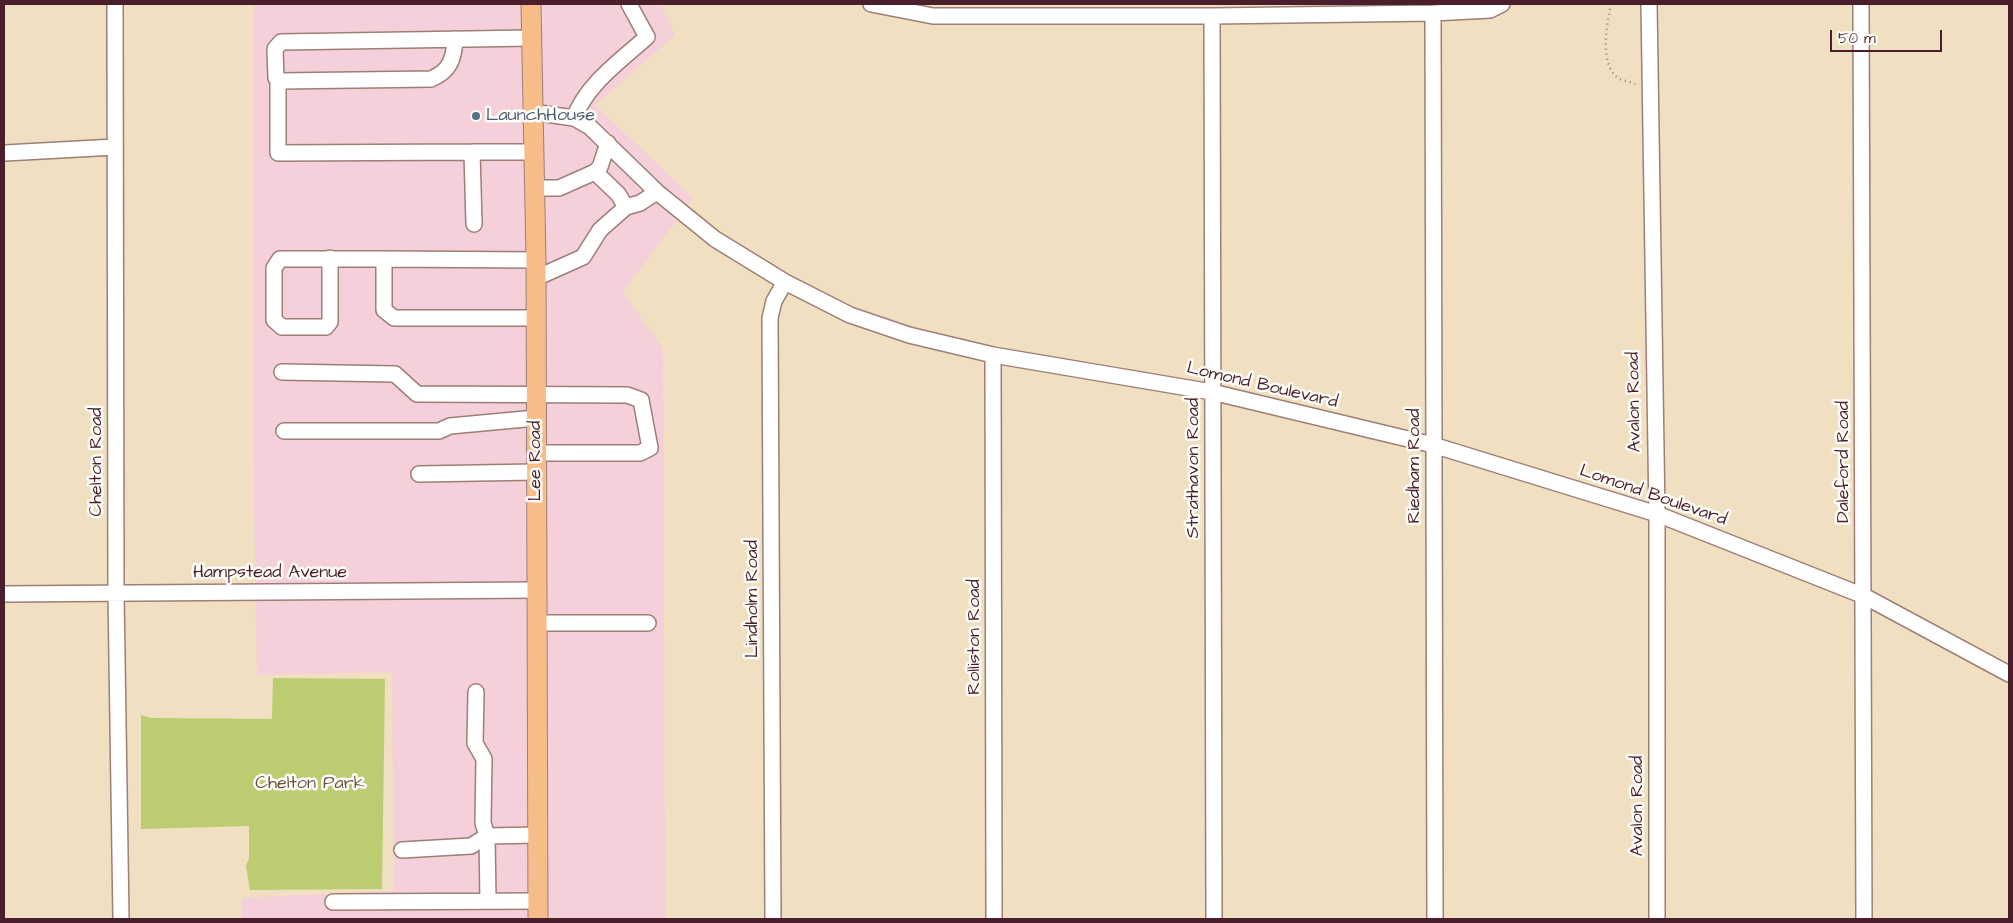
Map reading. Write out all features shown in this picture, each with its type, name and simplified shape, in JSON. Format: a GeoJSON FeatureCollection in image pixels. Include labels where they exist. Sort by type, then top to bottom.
{"type":"FeatureCollection","features":[{"type":"Feature","properties":{"kind":"main road","name":"Lee Road"},"geometry":{"type":"LineString","coordinates":[[531,4],[536,269],[538,910]]}},
{"type":"Feature","properties":{"kind":"street","name":"Chelton Road"},"geometry":{"type":"LineString","coordinates":[[115,4],[116,593],[121,919]]}},
{"type":"Feature","properties":{"kind":"street"},"geometry":{"type":"LineString","coordinates":[[574,118],[580,103],[606,73],[646,37],[629,4]]}},
{"type":"Feature","properties":{"kind":"street"},"geometry":{"type":"LineString","coordinates":[[871,4],[932,16],[1212,16],[1433,13],[1490,10],[1502,4]]}},
{"type":"Feature","properties":{"kind":"street","name":"Avalon Road"},"geometry":{"type":"LineString","coordinates":[[1649,4],[1657,514],[1657,919]]}},
{"type":"Feature","properties":{"kind":"street","name":"Daleford Road"},"geometry":{"type":"LineString","coordinates":[[1861,4],[1864,919]]}},
{"type":"Feature","properties":{"kind":"street","name":"Riedham Road"},"geometry":{"type":"LineString","coordinates":[[1433,13],[1435,919]]}},
{"type":"Feature","properties":{"kind":"street","name":"Strathavon Road"},"geometry":{"type":"LineString","coordinates":[[1212,16],[1214,919]]}},
{"type":"Feature","properties":{"kind":"street"},"geometry":{"type":"LineString","coordinates":[[531,38],[281,42],[275,50],[278,80],[278,153],[533,152]]}},
{"type":"Feature","properties":{"kind":"street"},"geometry":{"type":"LineString","coordinates":[[278,80],[431,79],[440,75],[454,59],[455,40]]}},
{"type":"Feature","properties":{"kind":"street","name":"Lomond Boulevard"},"geometry":{"type":"LineString","coordinates":[[532,112],[574,118],[590,126],[658,192],[715,239],[785,282],[858,318],[908,335],[993,355],[1212,392],[1433,445],[1657,514],[1864,596],[2009,674]]}},
{"type":"Feature","properties":{"kind":"street"},"geometry":{"type":"LineString","coordinates":[[534,188],[559,188],[595,172],[600,167],[608,143]]}},
{"type":"Feature","properties":{"kind":"street"},"geometry":{"type":"LineString","coordinates":[[5,153],[115,147]]}},
{"type":"Feature","properties":{"kind":"street"},"geometry":{"type":"LineString","coordinates":[[472,152],[474,224]]}},
{"type":"Feature","properties":{"kind":"street"},"geometry":{"type":"LineString","coordinates":[[595,172],[618,194],[626,207]]}},
{"type":"Feature","properties":{"kind":"street"},"geometry":{"type":"LineString","coordinates":[[330,258],[330,322],[326,326],[282,327],[274,320],[274,268],[280,258],[330,258],[384,259],[536,269],[583,256],[600,230],[626,207],[640,203],[658,192]]}},
{"type":"Feature","properties":{"kind":"street"},"geometry":{"type":"LineString","coordinates":[[384,259],[384,310],[394,318],[536,318]]}},
{"type":"Feature","properties":{"kind":"street","name":"Lindholm Road"},"geometry":{"type":"LineString","coordinates":[[773,919],[770,318],[774,301],[785,282]]}},
{"type":"Feature","properties":{"kind":"street","name":"Rolliston Road"},"geometry":{"type":"LineString","coordinates":[[993,355],[994,919]]}},
{"type":"Feature","properties":{"kind":"street"},"geometry":{"type":"LineString","coordinates":[[282,372],[395,374],[417,394],[627,395],[641,400],[650,448],[640,452],[536,452]]}},
{"type":"Feature","properties":{"kind":"street"},"geometry":{"type":"LineString","coordinates":[[284,432],[439,431],[450,426],[536,418]]}},
{"type":"Feature","properties":{"kind":"street"},"geometry":{"type":"LineString","coordinates":[[419,474],[536,472]]}},
{"type":"Feature","properties":{"kind":"street","name":"Hampstead Avenue"},"geometry":{"type":"LineString","coordinates":[[4,594],[536,590]]}},
{"type":"Feature","properties":{"kind":"street"},"geometry":{"type":"LineString","coordinates":[[536,623],[648,623]]}},
{"type":"Feature","properties":{"kind":"street"},"geometry":{"type":"LineString","coordinates":[[476,692],[475,743],[484,759],[483,823],[487,836],[488,901]]}},
{"type":"Feature","properties":{"kind":"street"},"geometry":{"type":"LineString","coordinates":[[402,850],[471,846],[487,836],[538,835]]}},
{"type":"Feature","properties":{"kind":"street"},"geometry":{"type":"LineString","coordinates":[[333,902],[488,901],[538,910]]}},
{"type":"Feature","properties":{"kind":"path"},"geometry":{"type":"LineString","coordinates":[[1611,4],[1606,44],[1608,63],[1619,78],[1636,84]]}},
{"type":"Feature","properties":{"kind":"shaded area"},"geometry":{"type":"Polygon","coordinates":[[[253,4],[661,4],[675,35],[595,105],[693,198],[623,292],[663,349],[665,919],[242,919],[242,898],[394,891],[392,672],[257,675],[253,454],[253,4]]]}},
{"type":"Feature","properties":{"kind":"green space","name":"Chelton Park"},"geometry":{"type":"Polygon","coordinates":[[[273,678],[385,679],[382,889],[250,890],[246,866],[249,859],[249,826],[141,829],[141,715],[151,718],[272,719],[273,678]]]}},
{"type":"Feature","properties":{"kind":"place","name":"LaunchHouse"},"geometry":{"type":"Point","coordinates":[476,116]}}]}
